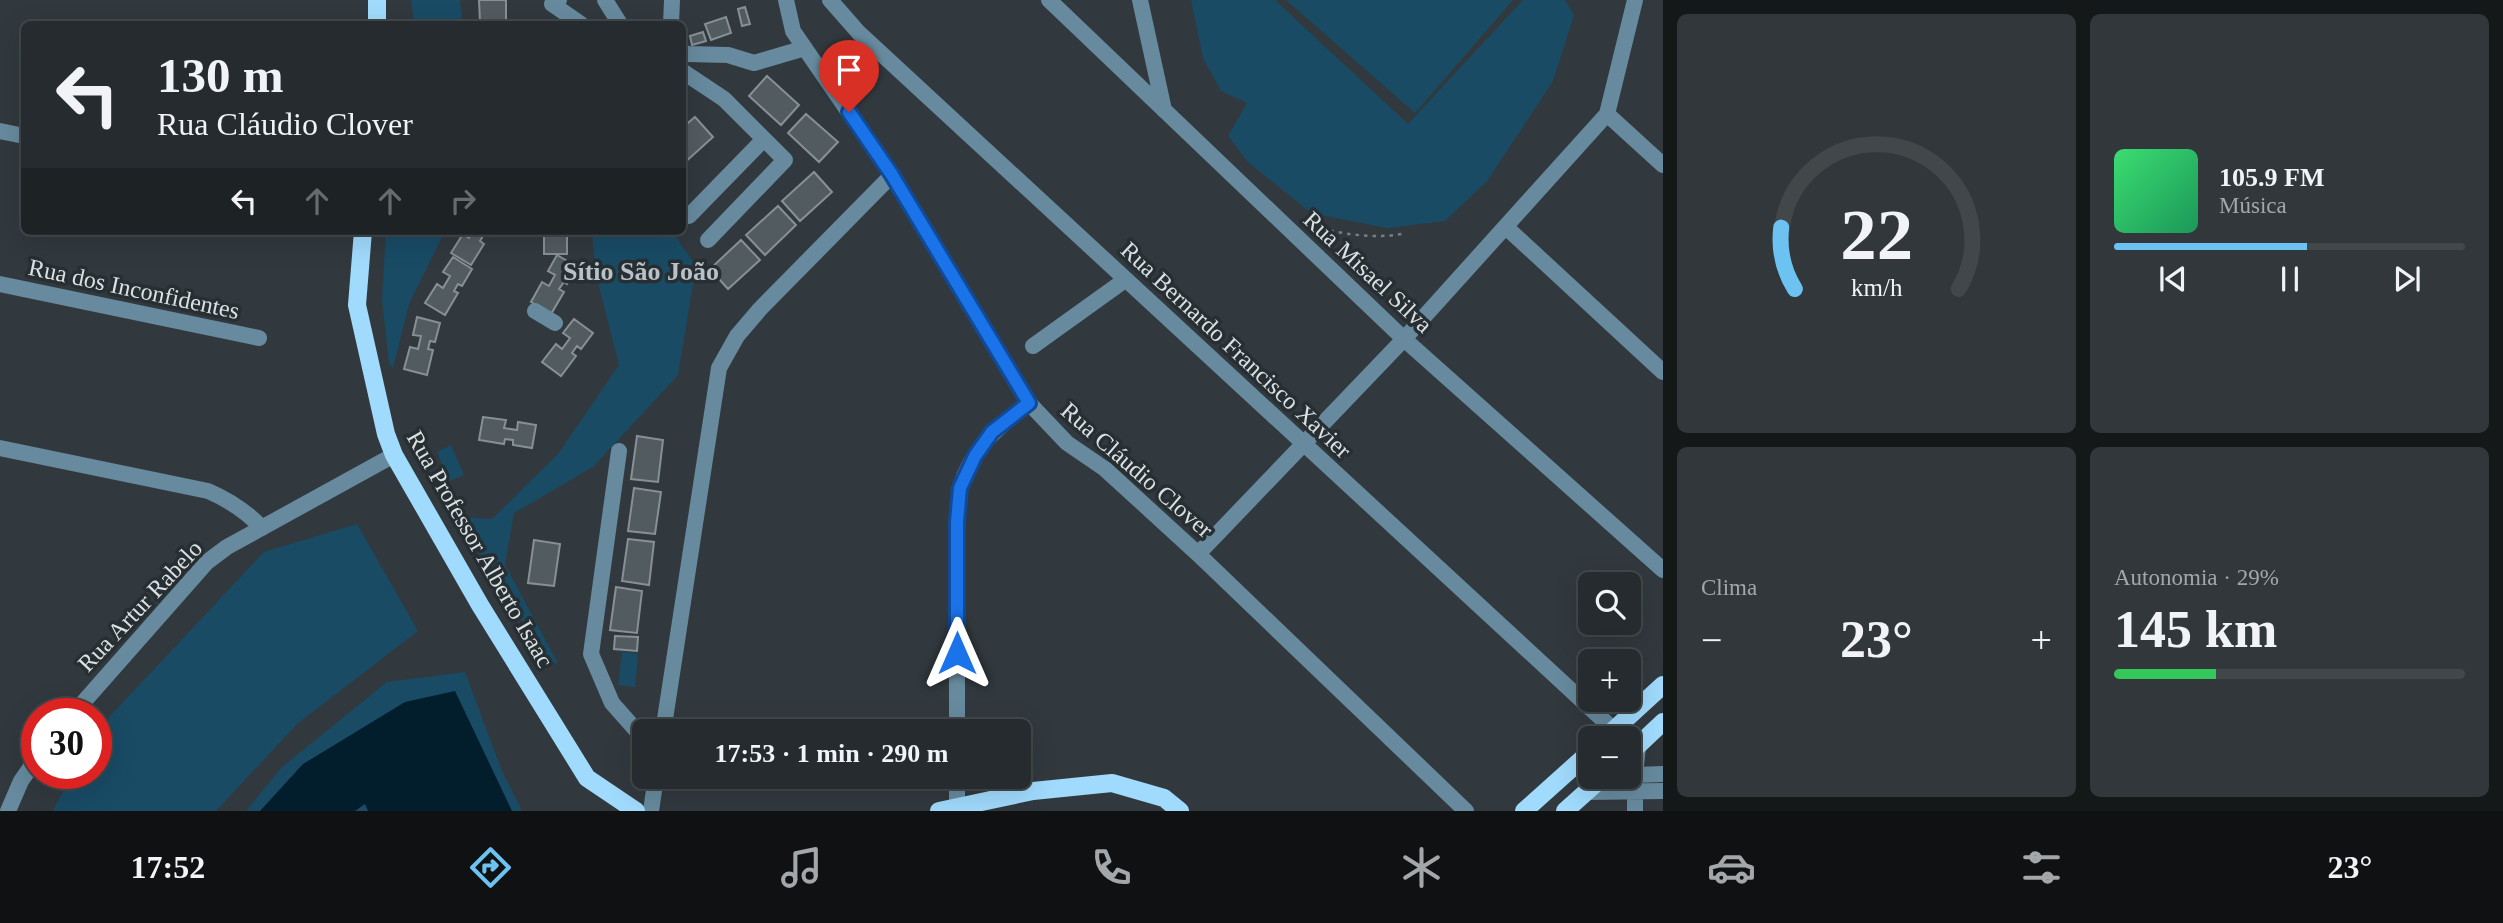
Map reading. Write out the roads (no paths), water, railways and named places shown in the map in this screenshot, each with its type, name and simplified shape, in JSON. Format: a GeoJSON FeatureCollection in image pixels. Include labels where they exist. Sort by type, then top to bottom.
{"type":"FeatureCollection","features":[{"type":"Feature","properties":{"kind":"main road"},"geometry":{"type":"LineString","coordinates":[[377,0],[377,21]]}},
{"type":"Feature","properties":{"kind":"main road","name":"Rua Professor Alberto Isaac"},"geometry":{"type":"LineString","coordinates":[[363,235],[358,305],[386,434],[394,455],[480,605],[587,778],[636,811]]}},
{"type":"Feature","properties":{"kind":"main road"},"geometry":{"type":"LineString","coordinates":[[1619,726],[1663,685]]}},
{"type":"Feature","properties":{"kind":"main road"},"geometry":{"type":"LineString","coordinates":[[1641,743],[1663,722]]}},
{"type":"Feature","properties":{"kind":"main road"},"geometry":{"type":"LineString","coordinates":[[1524,811],[1578,763]]}},
{"type":"Feature","properties":{"kind":"main road"},"geometry":{"type":"LineString","coordinates":[[939,811],[1033,791],[1112,783],[1164,798],[1180,811]]}},
{"type":"Feature","properties":{"kind":"main road"},"geometry":{"type":"LineString","coordinates":[[1565,811],[1589,789]]}},
{"type":"Feature","properties":{"kind":"street"},"geometry":{"type":"LineString","coordinates":[[559,0],[552,4],[577,21]]}},
{"type":"Feature","properties":{"kind":"street"},"geometry":{"type":"LineString","coordinates":[[605,0],[618,21]]}},
{"type":"Feature","properties":{"kind":"street"},"geometry":{"type":"LineString","coordinates":[[671,0],[671,21]]}},
{"type":"Feature","properties":{"kind":"street","name":"Rua Cláudio Clover"},"geometry":{"type":"LineString","coordinates":[[786,0],[793,32],[892,175],[1029,403],[1067,443],[1105,469],[1198,554],[1466,811]]}},
{"type":"Feature","properties":{"kind":"street","name":"Rua Bernardo Francisco Xavier"},"geometry":{"type":"LineString","coordinates":[[831,0],[859,33],[1303,443],[1602,726]]}},
{"type":"Feature","properties":{"kind":"street","name":"Rua Misael Silva"},"geometry":{"type":"LineString","coordinates":[[1049,0],[1404,338],[1663,570]]}},
{"type":"Feature","properties":{"kind":"street"},"geometry":{"type":"LineString","coordinates":[[1140,0],[1164,110]]}},
{"type":"Feature","properties":{"kind":"street"},"geometry":{"type":"LineString","coordinates":[[1198,554],[1507,228],[1607,114],[1635,0]]}},
{"type":"Feature","properties":{"kind":"street"},"geometry":{"type":"LineString","coordinates":[[686,53],[728,55],[754,63],[805,48]]}},
{"type":"Feature","properties":{"kind":"street"},"geometry":{"type":"LineString","coordinates":[[686,74],[724,99],[785,160],[708,240]]}},
{"type":"Feature","properties":{"kind":"street"},"geometry":{"type":"LineString","coordinates":[[1607,114],[1663,165]]}},
{"type":"Feature","properties":{"kind":"street"},"geometry":{"type":"LineString","coordinates":[[0,131],[21,135]]}},
{"type":"Feature","properties":{"kind":"street"},"geometry":{"type":"LineString","coordinates":[[689,216],[764,139]]}},
{"type":"Feature","properties":{"kind":"street"},"geometry":{"type":"LineString","coordinates":[[665,719],[719,368],[737,336],[760,309],[892,175]]}},
{"type":"Feature","properties":{"kind":"street"},"geometry":{"type":"LineString","coordinates":[[1507,228],[1663,372]]}},
{"type":"Feature","properties":{"kind":"street"},"geometry":{"type":"LineString","coordinates":[[1033,346],[1125,280]]}},
{"type":"Feature","properties":{"kind":"street","name":"Rua dos Inconfidentes"},"geometry":{"type":"LineString","coordinates":[[0,284],[259,338]]}},
{"type":"Feature","properties":{"kind":"street"},"geometry":{"type":"LineString","coordinates":[[535,311],[555,323]]}},
{"type":"Feature","properties":{"kind":"street"},"geometry":{"type":"LineString","coordinates":[[957,719],[957,522],[960,488],[975,456],[992,432],[1029,403]]}},
{"type":"Feature","properties":{"kind":"street"},"geometry":{"type":"LineString","coordinates":[[0,448],[208,491],[248,513],[262,528]]}},
{"type":"Feature","properties":{"kind":"street"},"geometry":{"type":"LineString","coordinates":[[619,451],[591,654],[612,704],[632,726]]}},
{"type":"Feature","properties":{"kind":"street","name":"Rua Artur Rabelo"},"geometry":{"type":"LineString","coordinates":[[87,698],[207,562],[227,547],[394,455]]}},
{"type":"Feature","properties":{"kind":"street"},"geometry":{"type":"LineString","coordinates":[[1641,775],[1663,774]]}},
{"type":"Feature","properties":{"kind":"street"},"geometry":{"type":"LineString","coordinates":[[8,811],[21,781]]}},
{"type":"Feature","properties":{"kind":"street"},"geometry":{"type":"LineString","coordinates":[[650,811],[654,789]]}},
{"type":"Feature","properties":{"kind":"street"},"geometry":{"type":"LineString","coordinates":[[957,789],[957,807]]}},
{"type":"Feature","properties":{"kind":"street"},"geometry":{"type":"LineString","coordinates":[[1586,792],[1663,791]]}},
{"type":"Feature","properties":{"kind":"street"},"geometry":{"type":"LineString","coordinates":[[1635,792],[1635,811]]}},
{"type":"Feature","properties":{"kind":"district","name":"Sítio São João"},"geometry":{"type":"Point","coordinates":[641,271]}}]}
